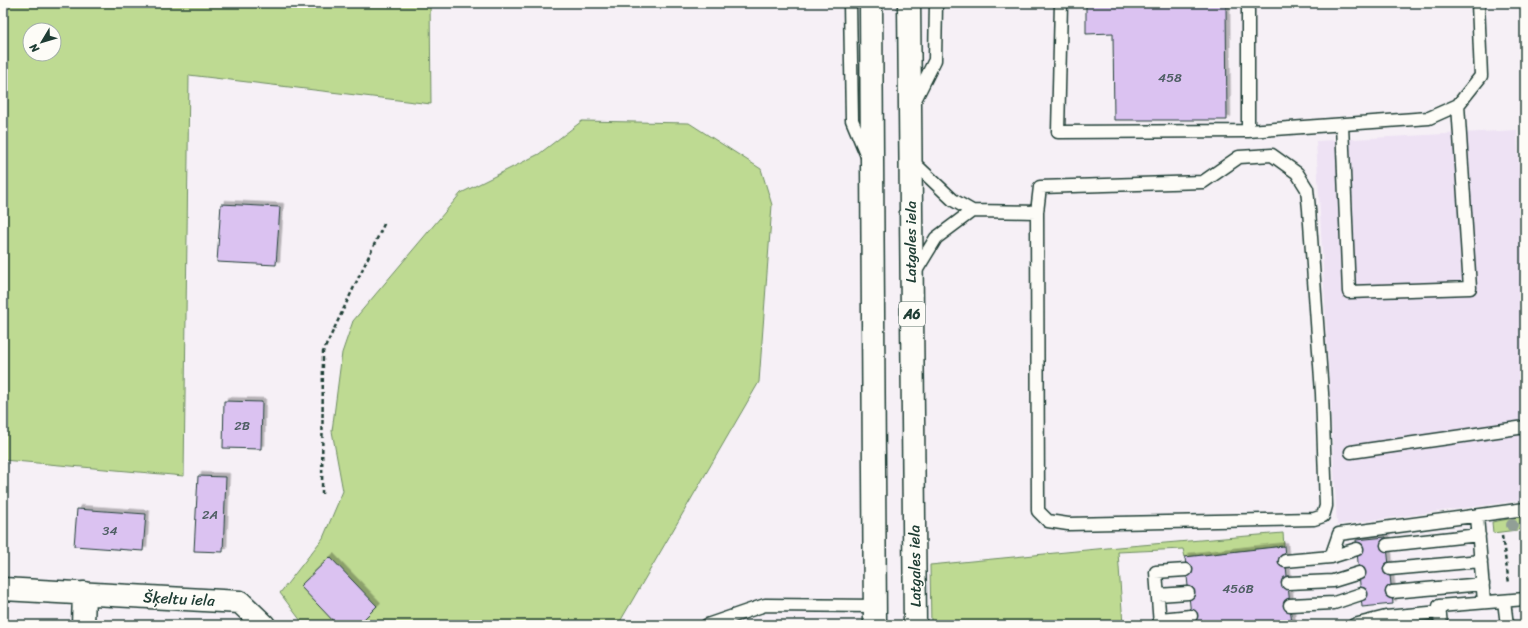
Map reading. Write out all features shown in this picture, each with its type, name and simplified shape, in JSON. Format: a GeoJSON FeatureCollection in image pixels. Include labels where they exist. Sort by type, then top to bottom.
{"type":"FeatureCollection","features":[{"type":"Feature","properties":{"kind":"main road"},"geometry":{"type":"LineString","coordinates":[[871,3],[875,616]]}},
{"type":"Feature","properties":{"kind":"main road","name":"Latgales iela"},"geometry":{"type":"LineString","coordinates":[[909,3],[915,625]]}},
{"type":"Feature","properties":{"kind":"main road","name":"Šķeltu iela"},"geometry":{"type":"LineString","coordinates":[[3,589],[240,602],[264,625]]}},
{"type":"Feature","properties":{"kind":"main road"},"geometry":{"type":"LineString","coordinates":[[83,625],[84,593]]}},
{"type":"Feature","properties":{"kind":"lane"},"geometry":{"type":"LineString","coordinates":[[850,3],[852,120],[872,170]]}},
{"type":"Feature","properties":{"kind":"lane"},"geometry":{"type":"LineString","coordinates":[[910,110],[936,60],[936,3]]}},
{"type":"Feature","properties":{"kind":"lane"},"geometry":{"type":"LineString","coordinates":[[1061,3],[1058,132],[1248,131],[1429,118],[1458,105],[1480,76],[1478,3]]}},
{"type":"Feature","properties":{"kind":"lane"},"geometry":{"type":"LineString","coordinates":[[1248,3],[1248,131]]}},
{"type":"Feature","properties":{"kind":"lane"},"geometry":{"type":"LineString","coordinates":[[1342,124],[1350,292],[1470,288],[1458,105]]}},
{"type":"Feature","properties":{"kind":"lane"},"geometry":{"type":"LineString","coordinates":[[1272,155],[1297,173],[1307,189],[1309,209],[1322,393],[1326,506],[1323,516],[1314,519],[1068,524],[1048,521],[1038,511],[1037,212],[1040,187],[1203,182],[1239,157],[1272,155]]}},
{"type":"Feature","properties":{"kind":"lane"},"geometry":{"type":"LineString","coordinates":[[911,160],[953,200],[972,211],[1037,212]]}},
{"type":"Feature","properties":{"kind":"lane"},"geometry":{"type":"LineString","coordinates":[[911,278],[936,238],[972,211]]}},
{"type":"Feature","properties":{"kind":"lane"},"geometry":{"type":"LineString","coordinates":[[1351,452],[1525,427]]}},
{"type":"Feature","properties":{"kind":"lane"},"geometry":{"type":"LineString","coordinates":[[1331,557],[1339,534],[1525,509]]}},
{"type":"Feature","properties":{"kind":"lane"},"geometry":{"type":"LineString","coordinates":[[1477,516],[1484,602]]}},
{"type":"Feature","properties":{"kind":"lane"},"geometry":{"type":"LineString","coordinates":[[1387,545],[1479,535]]}},
{"type":"Feature","properties":{"kind":"lane"},"geometry":{"type":"LineString","coordinates":[[1285,561],[1331,557],[1357,549]]}},
{"type":"Feature","properties":{"kind":"lane"},"geometry":{"type":"LineString","coordinates":[[1390,569],[1481,561]]}},
{"type":"Feature","properties":{"kind":"lane"},"geometry":{"type":"LineString","coordinates":[[1186,570],[1156,572],[1160,622],[1191,616]]}},
{"type":"Feature","properties":{"kind":"lane"},"geometry":{"type":"LineString","coordinates":[[1288,583],[1333,581],[1359,573]]}},
{"type":"Feature","properties":{"kind":"lane"},"geometry":{"type":"LineString","coordinates":[[1392,592],[1483,584]]}},
{"type":"Feature","properties":{"kind":"lane"},"geometry":{"type":"LineString","coordinates":[[1158,595],[1188,593]]}},
{"type":"Feature","properties":{"kind":"lane"},"geometry":{"type":"LineString","coordinates":[[1290,605],[1334,603],[1361,594]]}},
{"type":"Feature","properties":{"kind":"lane"},"geometry":{"type":"LineString","coordinates":[[1354,625],[1386,617],[1484,602],[1525,599]]}},
{"type":"Feature","properties":{"kind":"lane"},"geometry":{"type":"LineString","coordinates":[[1504,601],[1507,625]]}},
{"type":"Feature","properties":{"kind":"lane"},"geometry":{"type":"LineString","coordinates":[[708,625],[741,619],[765,605],[875,616]]}},
{"type":"Feature","properties":{"kind":"lane"},"geometry":{"type":"LineString","coordinates":[[1440,609],[1441,625]]}},
{"type":"Feature","properties":{"kind":"path"},"geometry":{"type":"LineString","coordinates":[[322,494],[324,352],[385,222]]}},
{"type":"Feature","properties":{"kind":"shaded area"},"geometry":{"type":"Polygon","coordinates":[[[1517,130],[1525,285],[1525,500],[1337,525],[1316,141],[1517,130]]]}},
{"type":"Feature","properties":{"kind":"green space"},"geometry":{"type":"Polygon","coordinates":[[[3,3],[430,3],[431,104],[189,75],[184,476],[3,460],[3,3]]]}},
{"type":"Feature","properties":{"kind":"green space"},"geometry":{"type":"Polygon","coordinates":[[[582,121],[689,123],[761,169],[772,205],[759,382],[618,625],[304,625],[280,593],[323,538],[343,491],[332,431],[342,353],[353,321],[461,193],[539,154],[582,121]]]}},
{"type":"Feature","properties":{"kind":"green space"},"geometry":{"type":"Polygon","coordinates":[[[1525,516],[1525,529],[1493,533],[1492,522],[1525,516]]]}},
{"type":"Feature","properties":{"kind":"green space"},"geometry":{"type":"Polygon","coordinates":[[[1283,533],[1284,546],[1185,557],[1183,549],[1118,552],[1123,625],[931,625],[930,565],[1283,533]]]}},
{"type":"Feature","properties":{"kind":"building"},"geometry":{"type":"Polygon","coordinates":[[[1086,3],[1226,3],[1227,120],[1114,120],[1113,33],[1086,34],[1086,3]]]}},
{"type":"Feature","properties":{"kind":"building"},"geometry":{"type":"Polygon","coordinates":[[[221,204],[280,207],[276,265],[217,262],[221,204]]]}},
{"type":"Feature","properties":{"kind":"building"},"geometry":{"type":"Polygon","coordinates":[[[224,401],[262,402],[261,449],[223,448],[224,401]]]}},
{"type":"Feature","properties":{"kind":"building"},"geometry":{"type":"Polygon","coordinates":[[[198,476],[226,477],[223,552],[194,551],[198,476]]]}},
{"type":"Feature","properties":{"kind":"building"},"geometry":{"type":"Polygon","coordinates":[[[77,509],[146,514],[143,551],[74,546],[77,509]]]}},
{"type":"Feature","properties":{"kind":"building"},"geometry":{"type":"Polygon","coordinates":[[[1386,537],[1393,604],[1362,607],[1356,540],[1386,537]]]}},
{"type":"Feature","properties":{"kind":"building"},"geometry":{"type":"Polygon","coordinates":[[[1284,546],[1292,625],[1192,625],[1185,557],[1284,546]]]}},
{"type":"Feature","properties":{"kind":"building"},"geometry":{"type":"Polygon","coordinates":[[[330,557],[377,606],[358,625],[337,625],[300,586],[330,557]]]}}]}
